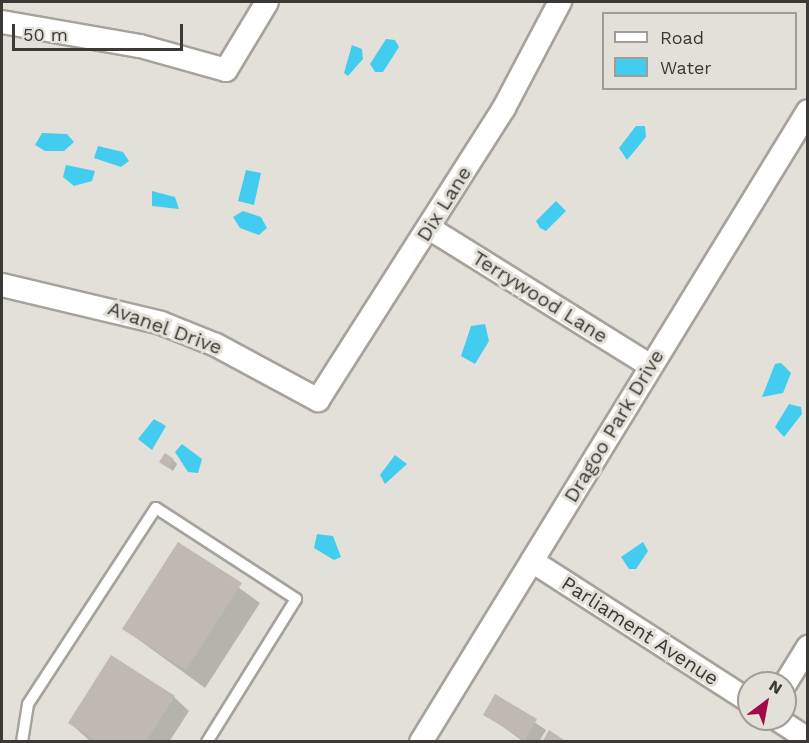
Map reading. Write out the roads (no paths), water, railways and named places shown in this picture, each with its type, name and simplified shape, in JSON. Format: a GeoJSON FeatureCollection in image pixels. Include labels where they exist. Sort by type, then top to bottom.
{"type":"FeatureCollection","features":[{"type":"Feature","properties":{"kind":"street"},"geometry":{"type":"LineString","coordinates":[[2,22],[140,46],[226,70],[267,2]]}},
{"type":"Feature","properties":{"kind":"street","name":"Dix Lane"},"geometry":{"type":"LineString","coordinates":[[318,400],[504,108],[560,2]]}},
{"type":"Feature","properties":{"kind":"street","name":"Dragoo Park Drive"},"geometry":{"type":"LineString","coordinates":[[421,741],[807,111]]}},
{"type":"Feature","properties":{"kind":"street","name":"Terrywood Lane"},"geometry":{"type":"LineString","coordinates":[[429,228],[651,366]]}},
{"type":"Feature","properties":{"kind":"street","name":"Avanel Drive"},"geometry":{"type":"LineString","coordinates":[[2,287],[161,323],[216,345],[318,400]]}},
{"type":"Feature","properties":{"kind":"street","name":"Parliament Avenue"},"geometry":{"type":"LineString","coordinates":[[532,561],[737,693]]}},
{"type":"Feature","properties":{"kind":"street"},"geometry":{"type":"LineString","coordinates":[[793,671],[807,646]]}},
{"type":"Feature","properties":{"kind":"lane"},"geometry":{"type":"LineString","coordinates":[[22,741],[28,704],[156,508],[296,599],[207,741]]}},
{"type":"Feature","properties":{"kind":"water"},"geometry":{"type":"Polygon","coordinates":[[[386,39],[395,40],[399,47],[383,72],[375,72],[370,64],[386,39]]]}},
{"type":"Feature","properties":{"kind":"water"},"geometry":{"type":"Polygon","coordinates":[[[352,45],[362,49],[363,59],[348,76],[344,73],[352,45]]]}},
{"type":"Feature","properties":{"kind":"water"},"geometry":{"type":"Polygon","coordinates":[[[636,126],[645,126],[646,137],[627,160],[619,148],[636,126]]]}},
{"type":"Feature","properties":{"kind":"water"},"geometry":{"type":"Polygon","coordinates":[[[42,133],[67,134],[74,142],[64,151],[45,151],[35,145],[42,133]]]}},
{"type":"Feature","properties":{"kind":"water"},"geometry":{"type":"Polygon","coordinates":[[[98,146],[123,152],[129,161],[121,167],[94,158],[98,146]]]}},
{"type":"Feature","properties":{"kind":"water"},"geometry":{"type":"Polygon","coordinates":[[[66,165],[95,171],[92,181],[74,186],[63,177],[66,165]]]}},
{"type":"Feature","properties":{"kind":"water"},"geometry":{"type":"Polygon","coordinates":[[[246,170],[261,173],[254,205],[238,201],[246,170]]]}},
{"type":"Feature","properties":{"kind":"water"},"geometry":{"type":"Polygon","coordinates":[[[152,191],[175,197],[179,209],[152,206],[152,191]]]}},
{"type":"Feature","properties":{"kind":"water"},"geometry":{"type":"Polygon","coordinates":[[[556,201],[566,211],[546,231],[540,228],[536,221],[556,201]]]}},
{"type":"Feature","properties":{"kind":"water"},"geometry":{"type":"Polygon","coordinates":[[[243,211],[261,217],[267,228],[259,235],[240,228],[233,217],[243,211]]]}},
{"type":"Feature","properties":{"kind":"water"},"geometry":{"type":"Polygon","coordinates":[[[485,324],[489,341],[475,364],[461,356],[471,326],[485,324]]]}},
{"type":"Feature","properties":{"kind":"water"},"geometry":{"type":"Polygon","coordinates":[[[781,363],[791,373],[783,393],[762,397],[775,364],[781,363]]]}},
{"type":"Feature","properties":{"kind":"water"},"geometry":{"type":"Polygon","coordinates":[[[789,404],[801,407],[802,414],[784,437],[775,427],[789,404]]]}},
{"type":"Feature","properties":{"kind":"water"},"geometry":{"type":"Polygon","coordinates":[[[154,419],[166,426],[152,450],[138,439],[154,419]]]}},
{"type":"Feature","properties":{"kind":"water"},"geometry":{"type":"Polygon","coordinates":[[[182,444],[202,459],[198,473],[188,472],[175,452],[182,444]]]}},
{"type":"Feature","properties":{"kind":"water"},"geometry":{"type":"Polygon","coordinates":[[[395,455],[407,464],[385,484],[380,475],[395,455]]]}},
{"type":"Feature","properties":{"kind":"water"},"geometry":{"type":"Polygon","coordinates":[[[317,534],[333,536],[341,557],[334,560],[314,548],[317,534]]]}},
{"type":"Feature","properties":{"kind":"water"},"geometry":{"type":"Polygon","coordinates":[[[643,542],[648,551],[636,569],[629,569],[621,557],[643,542]]]}}]}
